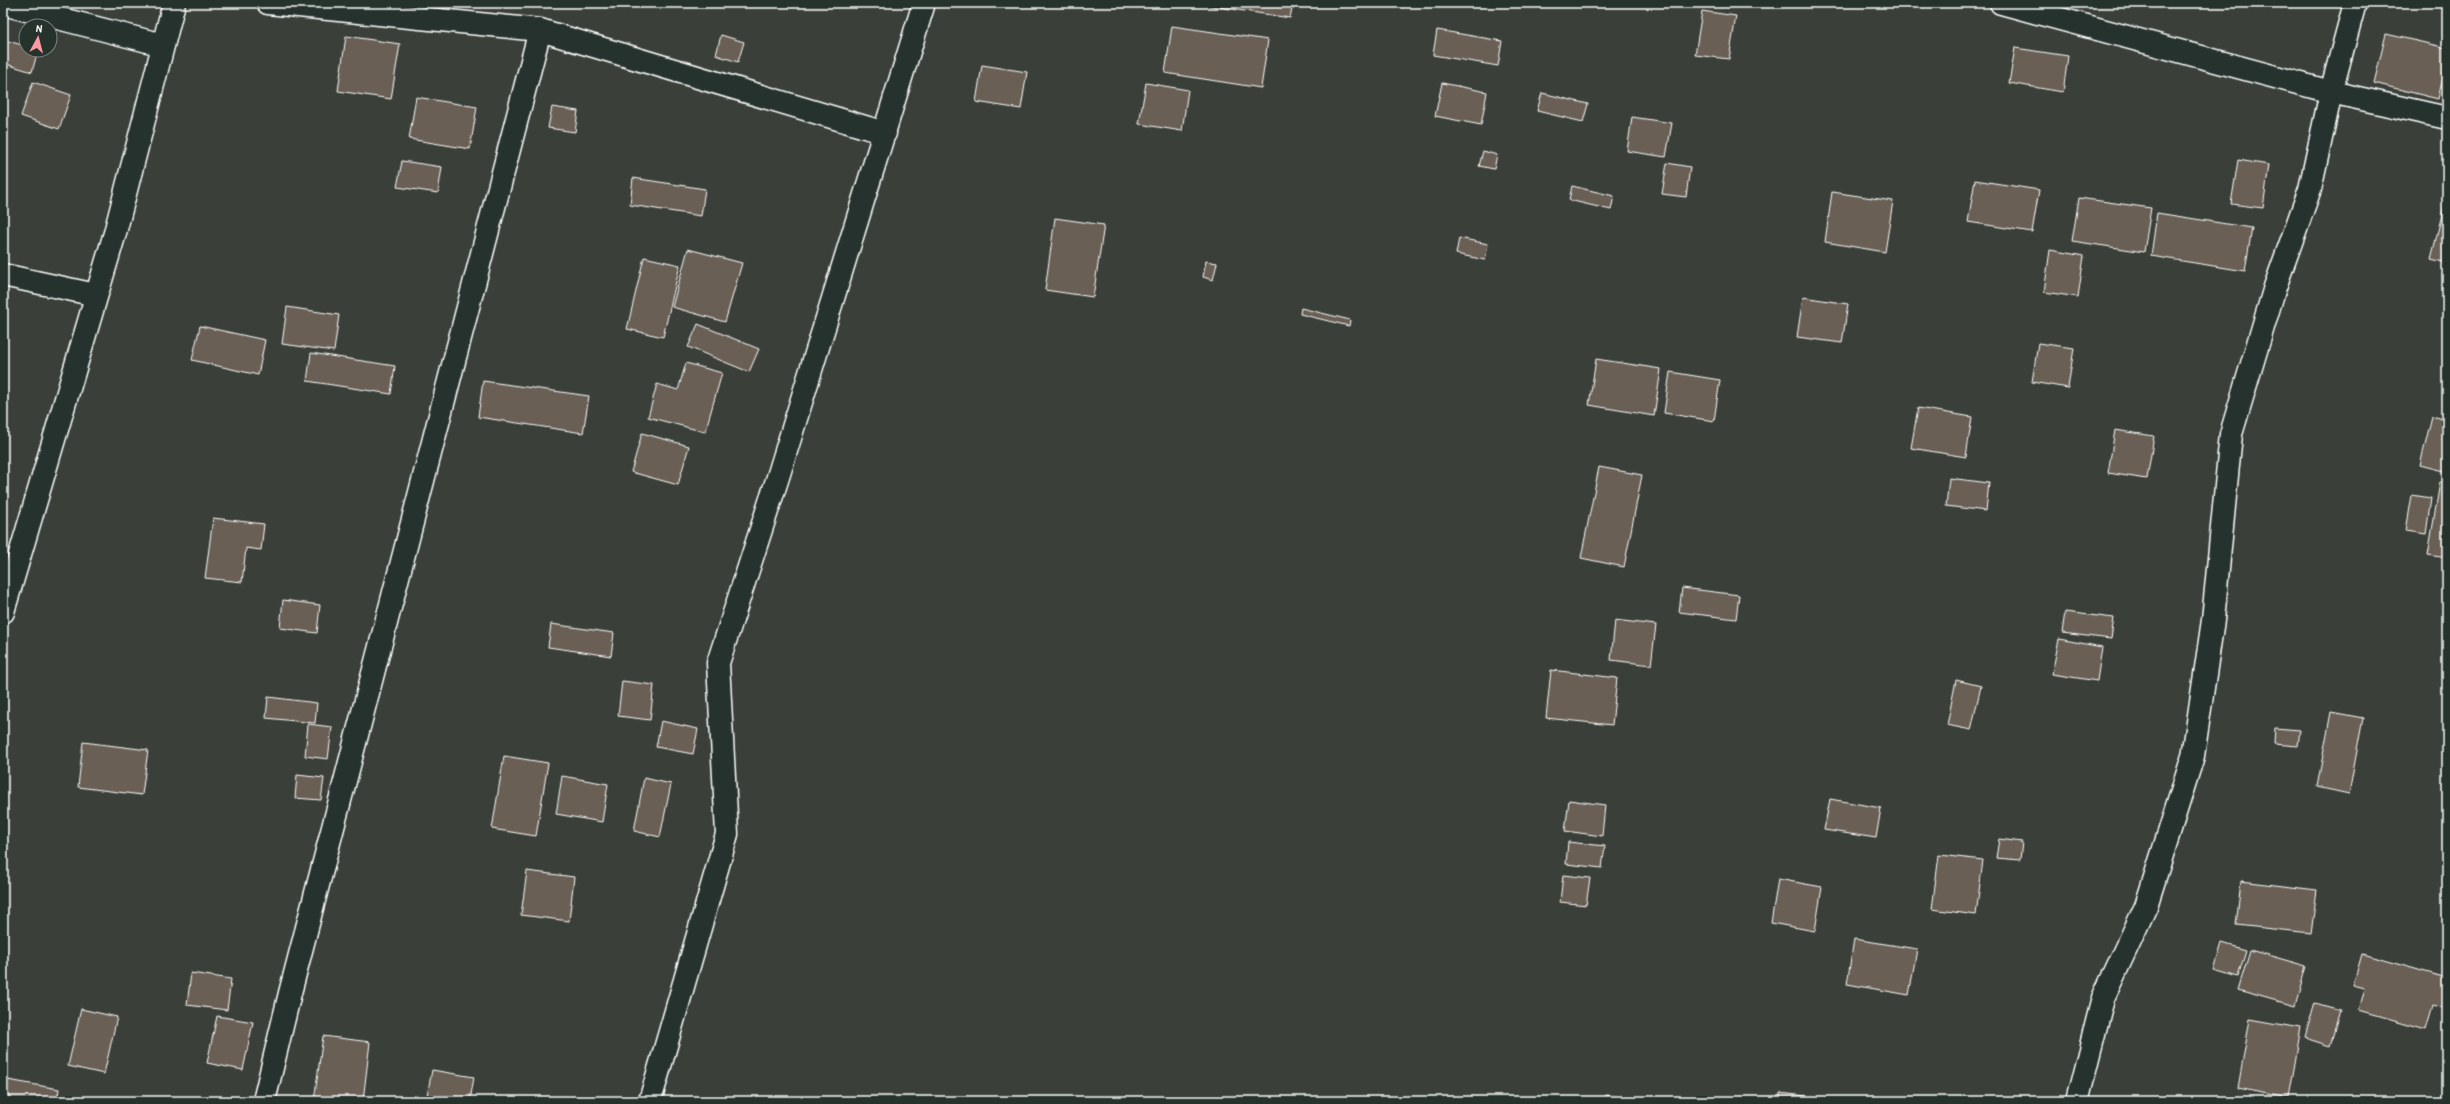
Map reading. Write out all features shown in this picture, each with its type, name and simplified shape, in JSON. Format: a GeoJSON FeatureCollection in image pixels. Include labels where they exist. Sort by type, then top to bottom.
{"type":"FeatureCollection","features":[{"type":"Feature","properties":{"kind":"street"},"geometry":{"type":"LineString","coordinates":[[3,612],[96,295],[174,3]]}},
{"type":"Feature","properties":{"kind":"street"},"geometry":{"type":"LineString","coordinates":[[268,3],[540,30],[885,133]]}},
{"type":"Feature","properties":{"kind":"street"},"geometry":{"type":"LineString","coordinates":[[650,1101],[727,834],[718,663],[885,133],[924,3]]}},
{"type":"Feature","properties":{"kind":"street"},"geometry":{"type":"LineString","coordinates":[[2002,3],[2331,92],[2447,118]]}},
{"type":"Feature","properties":{"kind":"street"},"geometry":{"type":"LineString","coordinates":[[2077,1101],[2103,998],[2146,906],[2193,756],[2213,620],[2231,434],[2275,287],[2310,189],[2331,92],[2355,3]]}},
{"type":"Feature","properties":{"kind":"street"},"geometry":{"type":"LineString","coordinates":[[3,4],[163,45]]}},
{"type":"Feature","properties":{"kind":"street"},"geometry":{"type":"LineString","coordinates":[[264,1101],[290,993],[540,30]]}},
{"type":"Feature","properties":{"kind":"street"},"geometry":{"type":"LineString","coordinates":[[3,275],[96,295]]}},
{"type":"Feature","properties":{"kind":"building"},"geometry":{"type":"Polygon","coordinates":[[[1192,3],[1293,3],[1290,18],[1192,3]]]}},
{"type":"Feature","properties":{"kind":"building"},"geometry":{"type":"Polygon","coordinates":[[[1702,11],[1736,16],[1729,59],[1695,55],[1702,11]]]}},
{"type":"Feature","properties":{"kind":"building"},"geometry":{"type":"Polygon","coordinates":[[[1172,26],[1268,40],[1261,88],[1165,73],[1172,26]]]}},
{"type":"Feature","properties":{"kind":"building"},"geometry":{"type":"Polygon","coordinates":[[[1437,30],[1502,41],[1498,66],[1433,55],[1437,30]]]}},
{"type":"Feature","properties":{"kind":"building"},"geometry":{"type":"Polygon","coordinates":[[[2386,34],[2447,48],[2447,60],[2438,99],[2374,83],[2386,34]]]}},
{"type":"Feature","properties":{"kind":"building"},"geometry":{"type":"Polygon","coordinates":[[[721,35],[744,42],[738,62],[716,55],[721,35]]]}},
{"type":"Feature","properties":{"kind":"building"},"geometry":{"type":"Polygon","coordinates":[[[346,36],[400,44],[391,99],[338,91],[346,36]]]}},
{"type":"Feature","properties":{"kind":"building"},"geometry":{"type":"Polygon","coordinates":[[[4,40],[18,44],[18,58],[36,58],[32,72],[3,63],[4,40]]]}},
{"type":"Feature","properties":{"kind":"building"},"geometry":{"type":"Polygon","coordinates":[[[2015,48],[2068,56],[2063,92],[2009,83],[2015,48]]]}},
{"type":"Feature","properties":{"kind":"building"},"geometry":{"type":"Polygon","coordinates":[[[982,65],[1027,72],[1021,109],[976,102],[982,65]]]}},
{"type":"Feature","properties":{"kind":"building"},"geometry":{"type":"Polygon","coordinates":[[[33,82],[71,95],[59,129],[21,116],[33,82]]]}},
{"type":"Feature","properties":{"kind":"building"},"geometry":{"type":"Polygon","coordinates":[[[1146,83],[1188,90],[1182,131],[1139,124],[1146,83]]]}},
{"type":"Feature","properties":{"kind":"building"},"geometry":{"type":"Polygon","coordinates":[[[1442,83],[1487,92],[1481,125],[1435,116],[1442,83]]]}},
{"type":"Feature","properties":{"kind":"building"},"geometry":{"type":"Polygon","coordinates":[[[1542,93],[1588,104],[1583,122],[1537,111],[1542,93]]]}},
{"type":"Feature","properties":{"kind":"building"},"geometry":{"type":"Polygon","coordinates":[[[416,97],[477,107],[470,149],[409,139],[416,97]]]}},
{"type":"Feature","properties":{"kind":"building"},"geometry":{"type":"Polygon","coordinates":[[[552,107],[578,111],[575,132],[548,128],[552,107]]]}},
{"type":"Feature","properties":{"kind":"building"},"geometry":{"type":"Polygon","coordinates":[[[1632,117],[1672,123],[1666,157],[1627,151],[1632,117]]]}},
{"type":"Feature","properties":{"kind":"building"},"geometry":{"type":"Polygon","coordinates":[[[1483,151],[1497,155],[1494,169],[1479,166],[1483,151]]]}},
{"type":"Feature","properties":{"kind":"building"},"geometry":{"type":"Polygon","coordinates":[[[2238,160],[2269,165],[2263,208],[2231,204],[2238,160]]]}},
{"type":"Feature","properties":{"kind":"building"},"geometry":{"type":"Polygon","coordinates":[[[402,161],[442,167],[438,193],[397,187],[402,161]]]}},
{"type":"Feature","properties":{"kind":"building"},"geometry":{"type":"Polygon","coordinates":[[[1667,163],[1690,167],[1686,197],[1662,194],[1667,163]]]}},
{"type":"Feature","properties":{"kind":"building"},"geometry":{"type":"Polygon","coordinates":[[[633,178],[705,189],[701,216],[630,205],[633,178]]]}},
{"type":"Feature","properties":{"kind":"building"},"geometry":{"type":"Polygon","coordinates":[[[1975,180],[2039,190],[2032,232],[1968,222],[1975,180]]]}},
{"type":"Feature","properties":{"kind":"building"},"geometry":{"type":"Polygon","coordinates":[[[1572,186],[1614,196],[1611,210],[1569,200],[1572,186]]]}},
{"type":"Feature","properties":{"kind":"building"},"geometry":{"type":"Polygon","coordinates":[[[1832,192],[1893,201],[1885,252],[1825,242],[1832,192]]]}},
{"type":"Feature","properties":{"kind":"building"},"geometry":{"type":"Polygon","coordinates":[[[2079,198],[2151,208],[2144,252],[2072,241],[2079,198]]]}},
{"type":"Feature","properties":{"kind":"building"},"geometry":{"type":"Polygon","coordinates":[[[2445,202],[2447,202],[2447,263],[2431,259],[2445,202]]]}},
{"type":"Feature","properties":{"kind":"building"},"geometry":{"type":"Polygon","coordinates":[[[2157,213],[2252,228],[2245,271],[2151,256],[2157,213]]]}},
{"type":"Feature","properties":{"kind":"building"},"geometry":{"type":"Polygon","coordinates":[[[1055,218],[1104,225],[1093,297],[1045,290],[1055,218]]]}},
{"type":"Feature","properties":{"kind":"building"},"geometry":{"type":"Polygon","coordinates":[[[1459,238],[1488,244],[1485,260],[1456,254],[1459,238]]]}},
{"type":"Feature","properties":{"kind":"building"},"geometry":{"type":"Polygon","coordinates":[[[688,249],[742,263],[725,322],[672,307],[688,249]]]}},
{"type":"Feature","properties":{"kind":"building"},"geometry":{"type":"Polygon","coordinates":[[[2050,250],[2084,256],[2078,297],[2044,292],[2050,250]]]}},
{"type":"Feature","properties":{"kind":"building"},"geometry":{"type":"Polygon","coordinates":[[[644,257],[680,265],[663,337],[627,329],[644,257]]]}},
{"type":"Feature","properties":{"kind":"building"},"geometry":{"type":"Polygon","coordinates":[[[1206,261],[1217,263],[1213,280],[1203,277],[1206,261]]]}},
{"type":"Feature","properties":{"kind":"building"},"geometry":{"type":"Polygon","coordinates":[[[1803,297],[1848,304],[1842,343],[1797,337],[1803,297]]]}},
{"type":"Feature","properties":{"kind":"building"},"geometry":{"type":"Polygon","coordinates":[[[287,307],[339,315],[334,351],[282,344],[287,307]]]}},
{"type":"Feature","properties":{"kind":"building"},"geometry":{"type":"Polygon","coordinates":[[[1301,308],[1350,320],[1349,326],[1300,314],[1301,308]]]}},
{"type":"Feature","properties":{"kind":"building"},"geometry":{"type":"Polygon","coordinates":[[[698,324],[759,349],[749,372],[688,347],[698,324]]]}},
{"type":"Feature","properties":{"kind":"building"},"geometry":{"type":"Polygon","coordinates":[[[200,326],[265,340],[258,375],[192,360],[200,326]]]}},
{"type":"Feature","properties":{"kind":"building"},"geometry":{"type":"Polygon","coordinates":[[[2038,343],[2074,348],[2068,388],[2032,382],[2038,343]]]}},
{"type":"Feature","properties":{"kind":"building"},"geometry":{"type":"Polygon","coordinates":[[[311,353],[395,366],[391,394],[307,381],[311,353]]]}},
{"type":"Feature","properties":{"kind":"building"},"geometry":{"type":"Polygon","coordinates":[[[1596,359],[1661,369],[1654,416],[1589,405],[1596,359]]]}},
{"type":"Feature","properties":{"kind":"building"},"geometry":{"type":"Polygon","coordinates":[[[686,363],[722,373],[705,432],[648,417],[657,384],[678,390],[686,363]]]}},
{"type":"Feature","properties":{"kind":"building"},"geometry":{"type":"Polygon","coordinates":[[[1670,372],[1720,380],[1714,421],[1664,413],[1670,372]]]}},
{"type":"Feature","properties":{"kind":"building"},"geometry":{"type":"Polygon","coordinates":[[[483,381],[589,396],[583,433],[478,417],[483,381]]]}},
{"type":"Feature","properties":{"kind":"building"},"geometry":{"type":"Polygon","coordinates":[[[1918,408],[1972,417],[1966,457],[1911,448],[1918,408]]]}},
{"type":"Feature","properties":{"kind":"building"},"geometry":{"type":"Polygon","coordinates":[[[2432,416],[2447,420],[2447,472],[2420,465],[2432,416]]]}},
{"type":"Feature","properties":{"kind":"building"},"geometry":{"type":"Polygon","coordinates":[[[2115,430],[2154,436],[2147,479],[2108,473],[2115,430]]]}},
{"type":"Feature","properties":{"kind":"building"},"geometry":{"type":"Polygon","coordinates":[[[642,433],[689,446],[678,485],[631,472],[642,433]]]}},
{"type":"Feature","properties":{"kind":"building"},"geometry":{"type":"Polygon","coordinates":[[[1599,467],[1642,475],[1624,567],[1581,558],[1599,467]]]}},
{"type":"Feature","properties":{"kind":"building"},"geometry":{"type":"Polygon","coordinates":[[[1949,478],[1989,483],[1986,511],[1946,506],[1949,478]]]}},
{"type":"Feature","properties":{"kind":"building"},"geometry":{"type":"Polygon","coordinates":[[[2440,482],[2447,483],[2447,558],[2428,555],[2440,482]]]}},
{"type":"Feature","properties":{"kind":"building"},"geometry":{"type":"Polygon","coordinates":[[[2412,495],[2431,498],[2426,534],[2406,531],[2412,495]]]}},
{"type":"Feature","properties":{"kind":"building"},"geometry":{"type":"Polygon","coordinates":[[[213,518],[264,524],[261,550],[246,548],[242,582],[205,578],[213,518]]]}},
{"type":"Feature","properties":{"kind":"building"},"geometry":{"type":"Polygon","coordinates":[[[1682,588],[1739,595],[1736,619],[1679,612],[1682,588]]]}},
{"type":"Feature","properties":{"kind":"building"},"geometry":{"type":"Polygon","coordinates":[[[283,600],[320,605],[317,633],[280,628],[283,600]]]}},
{"type":"Feature","properties":{"kind":"building"},"geometry":{"type":"Polygon","coordinates":[[[2065,612],[2114,618],[2111,639],[2062,633],[2065,612]]]}},
{"type":"Feature","properties":{"kind":"building"},"geometry":{"type":"Polygon","coordinates":[[[1615,620],[1656,625],[1651,665],[1611,660],[1615,620]]]}},
{"type":"Feature","properties":{"kind":"building"},"geometry":{"type":"Polygon","coordinates":[[[551,624],[614,633],[611,656],[548,647],[551,624]]]}},
{"type":"Feature","properties":{"kind":"building"},"geometry":{"type":"Polygon","coordinates":[[[2059,639],[2102,647],[2097,681],[2052,674],[2059,639]]]}},
{"type":"Feature","properties":{"kind":"building"},"geometry":{"type":"Polygon","coordinates":[[[1551,670],[1617,678],[1612,725],[1546,718],[1551,670]]]}},
{"type":"Feature","properties":{"kind":"building"},"geometry":{"type":"Polygon","coordinates":[[[1956,680],[1981,686],[1971,730],[1947,725],[1956,680]]]}},
{"type":"Feature","properties":{"kind":"building"},"geometry":{"type":"Polygon","coordinates":[[[622,681],[654,685],[650,720],[618,716],[622,681]]]}},
{"type":"Feature","properties":{"kind":"building"},"geometry":{"type":"Polygon","coordinates":[[[268,697],[317,703],[315,723],[266,718],[268,697]]]}},
{"type":"Feature","properties":{"kind":"building"},"geometry":{"type":"Polygon","coordinates":[[[2331,712],[2363,718],[2349,794],[2317,787],[2331,712]]]}},
{"type":"Feature","properties":{"kind":"building"},"geometry":{"type":"Polygon","coordinates":[[[661,721],[698,729],[693,754],[656,747],[661,721]]]}},
{"type":"Feature","properties":{"kind":"building"},"geometry":{"type":"Polygon","coordinates":[[[308,724],[332,727],[328,759],[305,756],[308,724]]]}},
{"type":"Feature","properties":{"kind":"building"},"geometry":{"type":"Polygon","coordinates":[[[2275,728],[2300,730],[2298,746],[2274,744],[2275,728]]]}},
{"type":"Feature","properties":{"kind":"building"},"geometry":{"type":"Polygon","coordinates":[[[83,742],[148,750],[142,795],[78,787],[83,742]]]}},
{"type":"Feature","properties":{"kind":"building"},"geometry":{"type":"Polygon","coordinates":[[[504,756],[548,763],[536,836],[492,829],[504,756]]]}},
{"type":"Feature","properties":{"kind":"building"},"geometry":{"type":"Polygon","coordinates":[[[297,775],[324,778],[321,800],[295,798],[297,775]]]}},
{"type":"Feature","properties":{"kind":"building"},"geometry":{"type":"Polygon","coordinates":[[[562,776],[608,784],[602,822],[556,814],[562,776]]]}},
{"type":"Feature","properties":{"kind":"building"},"geometry":{"type":"Polygon","coordinates":[[[644,778],[671,784],[660,837],[634,831],[644,778]]]}},
{"type":"Feature","properties":{"kind":"building"},"geometry":{"type":"Polygon","coordinates":[[[1830,799],[1881,808],[1876,838],[1824,830],[1830,799]]]}},
{"type":"Feature","properties":{"kind":"building"},"geometry":{"type":"Polygon","coordinates":[[[1569,800],[1605,805],[1602,836],[1565,831],[1569,800]]]}},
{"type":"Feature","properties":{"kind":"building"},"geometry":{"type":"Polygon","coordinates":[[[1999,839],[2022,842],[2020,860],[1996,858],[1999,839]]]}},
{"type":"Feature","properties":{"kind":"building"},"geometry":{"type":"Polygon","coordinates":[[[1568,842],[1605,846],[1602,868],[1566,864],[1568,842]]]}},
{"type":"Feature","properties":{"kind":"building"},"geometry":{"type":"Polygon","coordinates":[[[1939,855],[1983,860],[1976,915],[1932,909],[1939,855]]]}},
{"type":"Feature","properties":{"kind":"building"},"geometry":{"type":"Polygon","coordinates":[[[527,871],[574,877],[569,921],[521,915],[527,871]]]}},
{"type":"Feature","properties":{"kind":"building"},"geometry":{"type":"Polygon","coordinates":[[[1563,875],[1590,878],[1586,905],[1560,902],[1563,875]]]}},
{"type":"Feature","properties":{"kind":"building"},"geometry":{"type":"Polygon","coordinates":[[[1778,879],[1822,887],[1815,931],[1771,923],[1778,879]]]}},
{"type":"Feature","properties":{"kind":"building"},"geometry":{"type":"Polygon","coordinates":[[[2241,881],[2317,890],[2311,933],[2236,925],[2241,881]]]}},
{"type":"Feature","properties":{"kind":"building"},"geometry":{"type":"Polygon","coordinates":[[[1854,939],[1917,949],[1909,995],[1847,984],[1854,939]]]}},
{"type":"Feature","properties":{"kind":"building"},"geometry":{"type":"Polygon","coordinates":[[[2222,943],[2246,950],[2238,977],[2214,970],[2222,943]]]}},
{"type":"Feature","properties":{"kind":"building"},"geometry":{"type":"Polygon","coordinates":[[[2250,950],[2306,966],[2295,1006],[2238,990],[2250,950]]]}},
{"type":"Feature","properties":{"kind":"building"},"geometry":{"type":"Polygon","coordinates":[[[2362,954],[2447,978],[2447,995],[2444,1008],[2433,1005],[2426,1029],[2359,1010],[2365,988],[2353,985],[2362,954]]]}},
{"type":"Feature","properties":{"kind":"building"},"geometry":{"type":"Polygon","coordinates":[[[191,973],[231,979],[227,1010],[187,1005],[191,973]]]}},
{"type":"Feature","properties":{"kind":"building"},"geometry":{"type":"Polygon","coordinates":[[[2315,1003],[2340,1010],[2330,1046],[2305,1038],[2315,1003]]]}},
{"type":"Feature","properties":{"kind":"building"},"geometry":{"type":"Polygon","coordinates":[[[81,1009],[117,1017],[104,1074],[68,1066],[81,1009]]]}},
{"type":"Feature","properties":{"kind":"building"},"geometry":{"type":"Polygon","coordinates":[[[217,1016],[253,1022],[243,1070],[207,1063],[217,1016]]]}},
{"type":"Feature","properties":{"kind":"building"},"geometry":{"type":"Polygon","coordinates":[[[2250,1019],[2301,1028],[2289,1098],[2238,1088],[2250,1019]]]}},
{"type":"Feature","properties":{"kind":"building"},"geometry":{"type":"Polygon","coordinates":[[[323,1036],[370,1042],[363,1101],[314,1101],[323,1036]]]}},
{"type":"Feature","properties":{"kind":"building"},"geometry":{"type":"Polygon","coordinates":[[[432,1070],[474,1077],[470,1101],[426,1101],[432,1070]]]}},
{"type":"Feature","properties":{"kind":"building"},"geometry":{"type":"Polygon","coordinates":[[[8,1080],[59,1089],[57,1101],[5,1101],[8,1080]]]}},
{"type":"Feature","properties":{"kind":"building"},"geometry":{"type":"Polygon","coordinates":[[[1780,1093],[1849,1101],[1780,1101],[1780,1093]]]}},
{"type":"Feature","properties":{"kind":"building"},"geometry":{"type":"Polygon","coordinates":[[[1606,1095],[1644,1100],[1644,1101],[1605,1101],[1606,1095]]]}}]}
